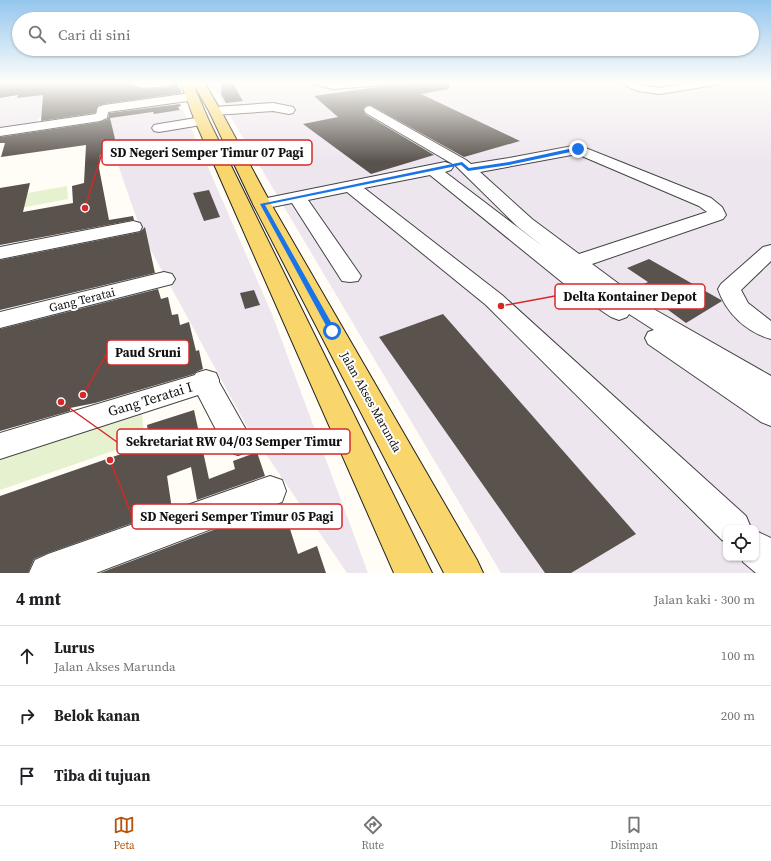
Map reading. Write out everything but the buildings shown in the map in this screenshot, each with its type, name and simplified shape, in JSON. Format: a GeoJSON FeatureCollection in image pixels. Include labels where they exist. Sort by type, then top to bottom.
{"type":"FeatureCollection","features":[{"type":"Feature","properties":{"kind":"main road","name":"Jalan Akses Marunda"},"geometry":{"type":"LineString","coordinates":[[204,109],[262,204],[464,573]]}},
{"type":"Feature","properties":{"kind":"main road","name":"Jalan Akses Marunda"},"geometry":{"type":"LineString","coordinates":[[208,116],[413,573]]}},
{"type":"Feature","properties":{"kind":"street"},"geometry":{"type":"LineString","coordinates":[[0,132],[100,117],[102,110],[105,109]]}},
{"type":"Feature","properties":{"kind":"street"},"geometry":{"type":"LineString","coordinates":[[159,128],[208,116],[255,109]]}},
{"type":"Feature","properties":{"kind":"street"},"geometry":{"type":"LineString","coordinates":[[284,109],[289,110]]}},
{"type":"Feature","properties":{"kind":"street"},"geometry":{"type":"LineString","coordinates":[[370,110],[465,166],[525,223],[642,312],[771,389]]}},
{"type":"Feature","properties":{"kind":"street"},"geometry":{"type":"LineString","coordinates":[[262,204],[432,169],[509,164],[578,149],[705,202],[716,210],[717,215],[576,262]]}},
{"type":"Feature","properties":{"kind":"street"},"geometry":{"type":"LineString","coordinates":[[432,169],[586,290],[771,414]]}},
{"type":"Feature","properties":{"kind":"street"},"geometry":{"type":"LineString","coordinates":[[350,186],[494,300],[731,525]]}},
{"type":"Feature","properties":{"kind":"street"},"geometry":{"type":"LineString","coordinates":[[297,197],[350,276]]}},
{"type":"Feature","properties":{"kind":"street"},"geometry":{"type":"LineString","coordinates":[[0,253],[133,227]]}},
{"type":"Feature","properties":{"kind":"street"},"geometry":{"type":"LineString","coordinates":[[770,251],[729,289],[732,300],[750,318],[771,331]]}},
{"type":"Feature","properties":{"kind":"street","name":"Gang Teratai"},"geometry":{"type":"LineString","coordinates":[[0,320],[164,279]]}},
{"type":"Feature","properties":{"kind":"street","name":"Gang Teratai I"},"geometry":{"type":"LineString","coordinates":[[0,446],[206,381],[238,442]]}},
{"type":"Feature","properties":{"kind":"street"},"geometry":{"type":"LineString","coordinates":[[48,573],[270,491]]}},
{"type":"Feature","properties":{"kind":"street"},"geometry":{"type":"LineString","coordinates":[[759,551],[771,562]]}},
{"type":"Feature","properties":{"kind":"shaded area"},"geometry":{"type":"Polygon","coordinates":[[[0,109],[75,109],[69,114],[39,118],[32,129],[0,133],[0,109]]]}},
{"type":"Feature","properties":{"kind":"shaded area"},"geometry":{"type":"Polygon","coordinates":[[[226,109],[771,109],[771,573],[501,573],[226,109]]]}},
{"type":"Feature","properties":{"kind":"shaded area"},"geometry":{"type":"Polygon","coordinates":[[[183,110],[272,314],[368,573],[347,573],[246,425],[142,234],[112,147],[110,117],[183,110]]]}},
{"type":"Feature","properties":{"kind":"green space"},"geometry":{"type":"Polygon","coordinates":[[[67,186],[68,199],[0,212],[0,198],[67,186]]]}},
{"type":"Feature","properties":{"kind":"green space"},"geometry":{"type":"Polygon","coordinates":[[[141,407],[145,440],[0,490],[0,453],[141,407]]]}},
{"type":"Feature","properties":{"kind":"place","name":"SD Negeri Semper Timur 07 Pagi"},"geometry":{"type":"Point","coordinates":[85,208]}},
{"type":"Feature","properties":{"kind":"place","name":"Delta Kontainer Depot"},"geometry":{"type":"Point","coordinates":[501,306]}},
{"type":"Feature","properties":{"kind":"place","name":"Paud Sruni"},"geometry":{"type":"Point","coordinates":[83,395]}},
{"type":"Feature","properties":{"kind":"place","name":"Sekretariat RW 04/03 Semper Timur"},"geometry":{"type":"Point","coordinates":[61,402]}},
{"type":"Feature","properties":{"kind":"place","name":"SD Negeri Semper Timur 05 Pagi"},"geometry":{"type":"Point","coordinates":[110,460]}},
{"type":"Feature","properties":{"kind":"route"},"geometry":{"type":"LineString","coordinates":[[332,331],[262,204],[462,163],[468,169],[509,164],[572,149],[578,149]]}}]}
